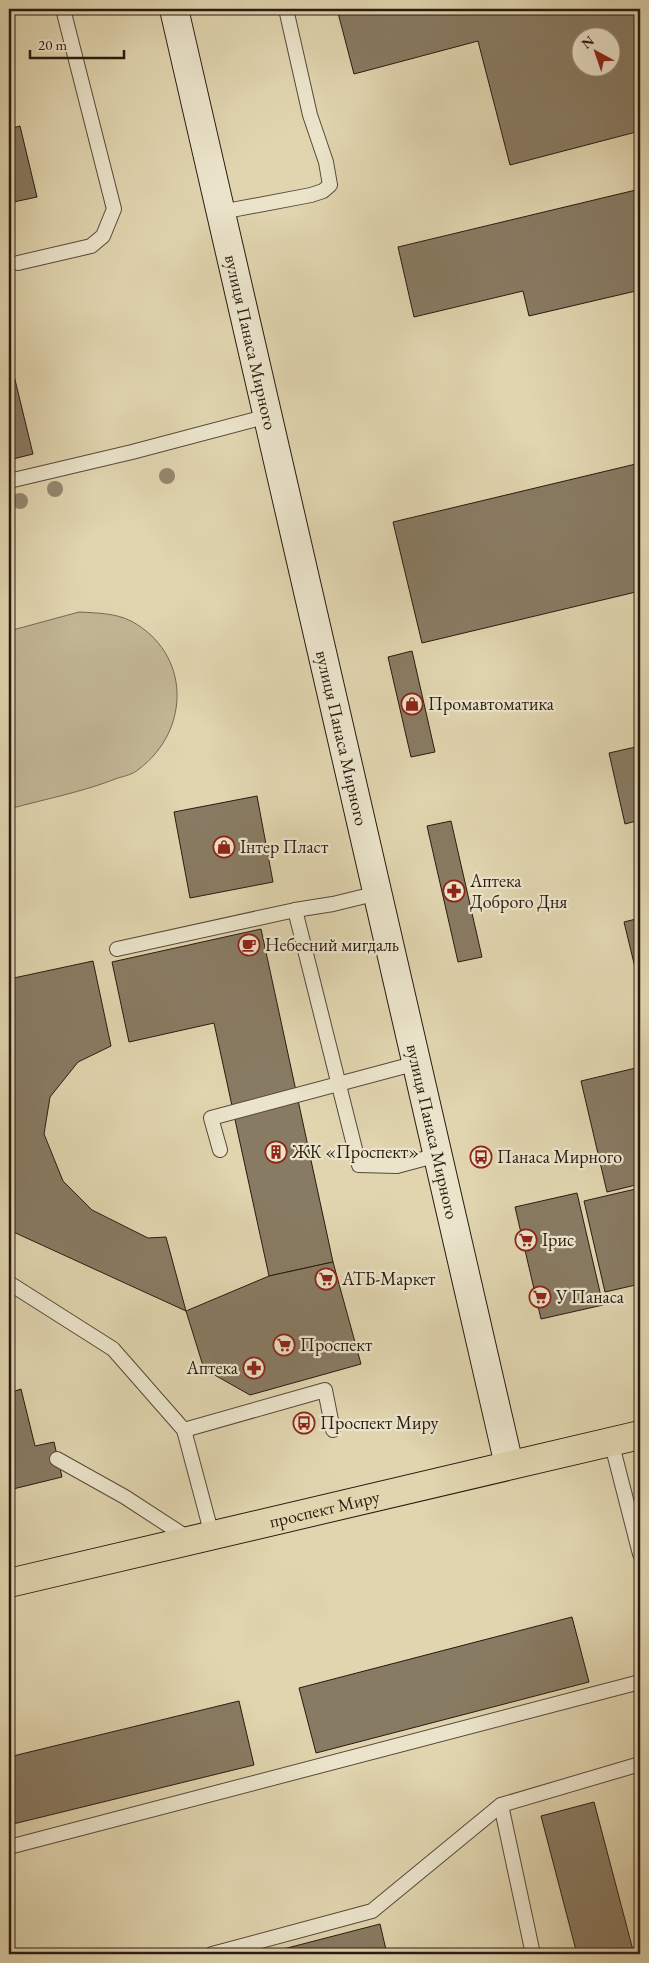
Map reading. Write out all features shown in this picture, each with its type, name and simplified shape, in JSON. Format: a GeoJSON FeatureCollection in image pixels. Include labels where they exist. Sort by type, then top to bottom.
{"type":"FeatureCollection","features":[{"type":"Feature","properties":{"kind":"main road","name":"вулиця Панаса Мирного"},"geometry":{"type":"LineString","coordinates":[[174,9],[509,1465]]}},
{"type":"Feature","properties":{"kind":"main road","name":"проспект Миру"},"geometry":{"type":"LineString","coordinates":[[9,1583],[640,1435]]}},
{"type":"Feature","properties":{"kind":"lane"},"geometry":{"type":"LineString","coordinates":[[18,263],[90,246],[102,236],[114,209],[63,9]]}},
{"type":"Feature","properties":{"kind":"lane"},"geometry":{"type":"LineString","coordinates":[[221,212],[312,195],[322,191],[330,184],[326,162],[310,115],[286,9]]}},
{"type":"Feature","properties":{"kind":"lane"},"geometry":{"type":"LineString","coordinates":[[9,481],[142,450],[268,416]]}},
{"type":"Feature","properties":{"kind":"lane"},"geometry":{"type":"LineString","coordinates":[[117,949],[378,893]]}},
{"type":"Feature","properties":{"kind":"lane"},"geometry":{"type":"LineString","coordinates":[[295,910],[359,1164],[397,1166],[438,1155]]}},
{"type":"Feature","properties":{"kind":"lane"},"geometry":{"type":"LineString","coordinates":[[220,1150],[212,1118],[417,1062]]}},
{"type":"Feature","properties":{"kind":"lane"},"geometry":{"type":"LineString","coordinates":[[9,1283],[113,1350],[184,1430],[202,1538]]}},
{"type":"Feature","properties":{"kind":"lane"},"geometry":{"type":"LineString","coordinates":[[184,1430],[325,1390],[333,1430]]}},
{"type":"Feature","properties":{"kind":"lane"},"geometry":{"type":"LineString","coordinates":[[612,1441],[640,1554]]}},
{"type":"Feature","properties":{"kind":"lane"},"geometry":{"type":"LineString","coordinates":[[57,1459],[202,1538]]}},
{"type":"Feature","properties":{"kind":"lane"},"geometry":{"type":"LineString","coordinates":[[9,1847],[640,1682]]}},
{"type":"Feature","properties":{"kind":"lane"},"geometry":{"type":"LineString","coordinates":[[212,1954],[372,1911],[501,1805],[640,1764]]}},
{"type":"Feature","properties":{"kind":"lane"},"geometry":{"type":"LineString","coordinates":[[501,1805],[533,1954]]}},
{"type":"Feature","properties":{"kind":"shaded area"},"geometry":{"type":"Polygon","coordinates":[[[79,612],[99,613],[125,618],[151,635],[165,652],[174,672],[177,692],[175,713],[168,734],[156,753],[132,774],[78,791],[9,809],[9,631],[79,612]]]}},
{"type":"Feature","properties":{"kind":"building"},"geometry":{"type":"Polygon","coordinates":[[[337,9],[640,9],[640,131],[510,165],[478,41],[354,74],[337,9]]]}},
{"type":"Feature","properties":{"kind":"building"},"geometry":{"type":"Polygon","coordinates":[[[20,126],[37,197],[9,203],[9,129],[20,126]]]}},
{"type":"Feature","properties":{"kind":"building"},"geometry":{"type":"Polygon","coordinates":[[[640,189],[640,290],[529,316],[523,291],[414,317],[398,247],[640,189]]]}},
{"type":"Feature","properties":{"kind":"building"},"geometry":{"type":"Polygon","coordinates":[[[9,355],[33,454],[9,460],[9,355]]]}},
{"type":"Feature","properties":{"kind":"building"},"geometry":{"type":"Polygon","coordinates":[[[640,463],[640,591],[422,643],[393,522],[640,463]]]}},
{"type":"Feature","properties":{"kind":"building"},"geometry":{"type":"Polygon","coordinates":[[[412,651],[435,752],[411,757],[388,657],[412,651]]]}},
{"type":"Feature","properties":{"kind":"building"},"geometry":{"type":"Polygon","coordinates":[[[640,746],[640,820],[625,824],[609,753],[640,746]]]}},
{"type":"Feature","properties":{"kind":"building","name":"Інтер Пласт"},"geometry":{"type":"Polygon","coordinates":[[[257,796],[273,882],[190,898],[174,812],[257,796]]]}},
{"type":"Feature","properties":{"kind":"building"},"geometry":{"type":"Polygon","coordinates":[[[451,821],[482,957],[458,962],[427,826],[451,821]]]}},
{"type":"Feature","properties":{"kind":"building"},"geometry":{"type":"Polygon","coordinates":[[[640,918],[640,988],[624,922],[640,918]]]}},
{"type":"Feature","properties":{"kind":"building","name":"ЖК «Проспект»"},"geometry":{"type":"Polygon","coordinates":[[[261,929],[333,1262],[269,1276],[214,1023],[129,1042],[112,962],[261,929]]]}},
{"type":"Feature","properties":{"kind":"building"},"geometry":{"type":"Polygon","coordinates":[[[93,961],[111,1046],[78,1062],[50,1097],[44,1134],[63,1181],[92,1210],[148,1238],[166,1237],[186,1311],[9,1230],[9,979],[93,961]]]}},
{"type":"Feature","properties":{"kind":"building"},"geometry":{"type":"Polygon","coordinates":[[[640,1067],[640,1184],[607,1192],[581,1081],[640,1067]]]}},
{"type":"Feature","properties":{"kind":"building"},"geometry":{"type":"Polygon","coordinates":[[[640,1188],[640,1284],[605,1292],[584,1201],[640,1188]]]}},
{"type":"Feature","properties":{"kind":"building"},"geometry":{"type":"Polygon","coordinates":[[[577,1193],[603,1305],[541,1319],[515,1207],[577,1193]]]}},
{"type":"Feature","properties":{"kind":"building"},"geometry":{"type":"Polygon","coordinates":[[[333,1262],[361,1364],[250,1395],[204,1369],[186,1311],[269,1276],[333,1262]]]}},
{"type":"Feature","properties":{"kind":"building"},"geometry":{"type":"Polygon","coordinates":[[[21,1389],[35,1446],[54,1442],[62,1477],[9,1490],[9,1393],[21,1389]]]}},
{"type":"Feature","properties":{"kind":"building"},"geometry":{"type":"Polygon","coordinates":[[[572,1617],[589,1682],[316,1753],[299,1688],[572,1617]]]}},
{"type":"Feature","properties":{"kind":"building"},"geometry":{"type":"Polygon","coordinates":[[[239,1701],[254,1765],[9,1825],[9,1757],[239,1701]]]}},
{"type":"Feature","properties":{"kind":"building"},"geometry":{"type":"Polygon","coordinates":[[[594,1802],[634,1954],[577,1954],[541,1816],[594,1802]]]}},
{"type":"Feature","properties":{"kind":"building"},"geometry":{"type":"Polygon","coordinates":[[[380,1924],[387,1954],[264,1954],[380,1924]]]}},
{"type":"Feature","properties":{"kind":"place","name":"Промавтоматика"},"geometry":{"type":"Point","coordinates":[412,704]}},
{"type":"Feature","properties":{"kind":"place","name":"Інтер Пласт"},"geometry":{"type":"Point","coordinates":[224,847]}},
{"type":"Feature","properties":{"kind":"place","name":"Аптека Доброго Дня"},"geometry":{"type":"Point","coordinates":[454,891]}},
{"type":"Feature","properties":{"kind":"place","name":"Небесний мигдаль"},"geometry":{"type":"Point","coordinates":[249,945]}},
{"type":"Feature","properties":{"kind":"place","name":"ЖК «Проспект»"},"geometry":{"type":"Point","coordinates":[276,1152]}},
{"type":"Feature","properties":{"kind":"place","name":"Панаса Мирного"},"geometry":{"type":"Point","coordinates":[481,1157]}},
{"type":"Feature","properties":{"kind":"place","name":"Ірис"},"geometry":{"type":"Point","coordinates":[526,1240]}},
{"type":"Feature","properties":{"kind":"place","name":"АТБ-Маркет"},"geometry":{"type":"Point","coordinates":[326,1279]}},
{"type":"Feature","properties":{"kind":"place","name":"У Панаса"},"geometry":{"type":"Point","coordinates":[540,1297]}},
{"type":"Feature","properties":{"kind":"place","name":"Проспект"},"geometry":{"type":"Point","coordinates":[284,1345]}},
{"type":"Feature","properties":{"kind":"place","name":"Аптека"},"geometry":{"type":"Point","coordinates":[254,1368]}},
{"type":"Feature","properties":{"kind":"place","name":"Проспект Миру"},"geometry":{"type":"Point","coordinates":[304,1423]}}]}
